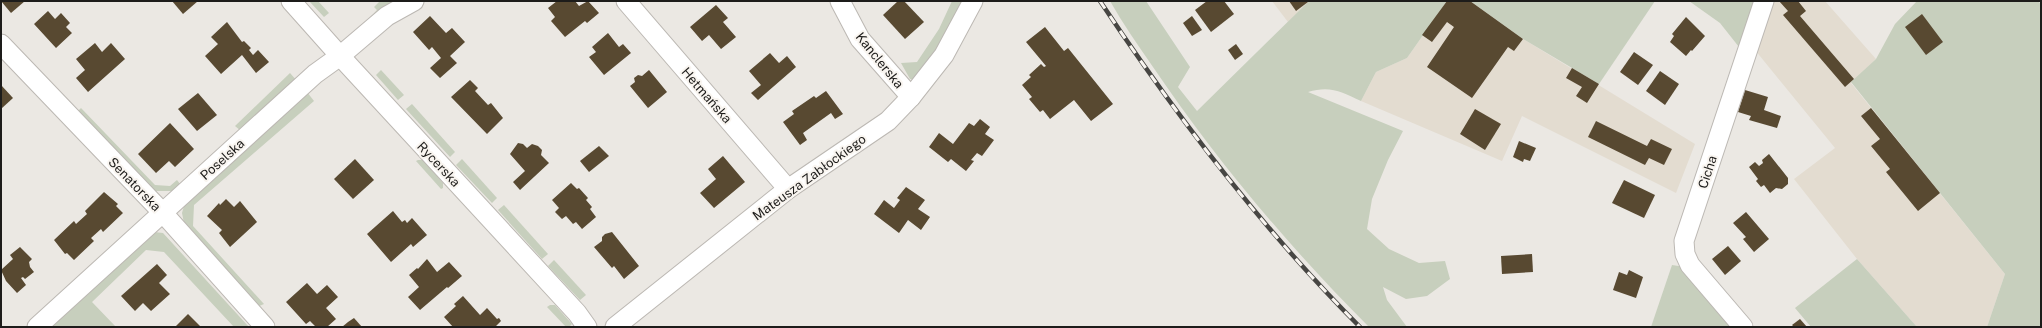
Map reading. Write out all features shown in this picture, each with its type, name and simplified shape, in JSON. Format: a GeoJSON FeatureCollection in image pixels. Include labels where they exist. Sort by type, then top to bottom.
{"type":"FeatureCollection","features":[{"type":"Feature","properties":{"kind":"street","name":"Rycerska"},"geometry":{"type":"LineString","coordinates":[[291,1],[587,327]]}},
{"type":"Feature","properties":{"kind":"street","name":"Poselska"},"geometry":{"type":"LineString","coordinates":[[38,327],[315,74],[340,56],[387,16],[414,1]]}},
{"type":"Feature","properties":{"kind":"street","name":"Hetmańska"},"geometry":{"type":"LineString","coordinates":[[626,1],[788,189]]}},
{"type":"Feature","properties":{"kind":"street","name":"Kanclerska"},"geometry":{"type":"LineString","coordinates":[[840,1],[860,38],[911,97]]}},
{"type":"Feature","properties":{"kind":"street","name":"Mateusza Zabłockiego"},"geometry":{"type":"LineString","coordinates":[[615,327],[788,189],[888,121],[911,97],[944,55],[973,1]]}},
{"type":"Feature","properties":{"kind":"street","name":"Cicha"},"geometry":{"type":"LineString","coordinates":[[1743,327],[1690,265],[1685,254],[1684,241],[1764,1]]}},
{"type":"Feature","properties":{"kind":"street","name":"Senatorska"},"geometry":{"type":"LineString","coordinates":[[1,44],[163,213],[265,327]]}},
{"type":"Feature","properties":{"kind":"shaded area"},"geometry":{"type":"Polygon","coordinates":[[[1272,1],[1309,1],[1288,22],[1272,1]]]}},
{"type":"Feature","properties":{"kind":"shaded area"},"geometry":{"type":"Polygon","coordinates":[[[1447,1],[1470,1],[1523,39],[1695,144],[1676,193],[1522,116],[1502,161],[1361,101],[1376,72],[1407,58],[1447,1]]]}},
{"type":"Feature","properties":{"kind":"shaded area"},"geometry":{"type":"Polygon","coordinates":[[[1772,1],[1825,1],[1876,59],[1851,83],[2005,274],[1987,327],[1917,327],[1857,259],[1794,179],[1835,148],[1755,50],[1772,1]]]}},
{"type":"Feature","properties":{"kind":"green space"},"geometry":{"type":"Polygon","coordinates":[[[309,1],[318,1],[329,13],[324,17],[309,1]]]}},
{"type":"Feature","properties":{"kind":"green space"},"geometry":{"type":"Polygon","coordinates":[[[380,1],[399,1],[365,23],[377,10],[374,7],[380,1]]]}},
{"type":"Feature","properties":{"kind":"green space"},"geometry":{"type":"Polygon","coordinates":[[[952,1],[966,1],[939,52],[914,79],[910,79],[901,63],[917,62],[939,29],[952,1]]]}},
{"type":"Feature","properties":{"kind":"green space"},"geometry":{"type":"Polygon","coordinates":[[[1110,1],[1146,1],[1190,67],[1178,87],[1197,111],[1309,1],[1447,1],[1407,58],[1376,72],[1361,101],[1336,90],[1323,89],[1308,92],[1403,131],[1388,160],[1372,199],[1367,229],[1389,249],[1419,263],[1445,261],[1450,279],[1427,296],[1406,299],[1383,287],[1387,300],[1407,327],[1369,327],[1310,266],[1255,202],[1202,136],[1142,51],[1110,1]]]}},
{"type":"Feature","properties":{"kind":"green space"},"geometry":{"type":"Polygon","coordinates":[[[1470,1],[1655,1],[1599,84],[1523,39],[1470,1]]]}},
{"type":"Feature","properties":{"kind":"green space"},"geometry":{"type":"Polygon","coordinates":[[[1689,1],[1756,1],[1739,47],[1720,23],[1689,1]]]}},
{"type":"Feature","properties":{"kind":"green space"},"geometry":{"type":"Polygon","coordinates":[[[1917,1],[2038,1],[2041,4],[2041,327],[1987,327],[2005,274],[1851,82],[1876,59],[1895,24],[1917,1]]]}},
{"type":"Feature","properties":{"kind":"green space"},"geometry":{"type":"Polygon","coordinates":[[[381,70],[404,95],[398,100],[376,75],[381,70]]]}},
{"type":"Feature","properties":{"kind":"green space"},"geometry":{"type":"Polygon","coordinates":[[[290,73],[297,81],[241,131],[235,126],[290,73]]]}},
{"type":"Feature","properties":{"kind":"green space"},"geometry":{"type":"Polygon","coordinates":[[[307,92],[314,101],[194,205],[193,226],[264,304],[257,307],[184,223],[182,213],[184,206],[307,92]]]}},
{"type":"Feature","properties":{"kind":"green space"},"geometry":{"type":"Polygon","coordinates":[[[412,104],[455,152],[450,157],[406,109],[412,104]]]}},
{"type":"Feature","properties":{"kind":"green space"},"geometry":{"type":"Polygon","coordinates":[[[81,108],[155,185],[170,186],[177,180],[180,184],[172,191],[154,191],[77,112],[81,108]]]}},
{"type":"Feature","properties":{"kind":"green space"},"geometry":{"type":"Polygon","coordinates":[[[462,159],[497,198],[492,203],[456,165],[462,159]]]}},
{"type":"Feature","properties":{"kind":"green space"},"geometry":{"type":"Polygon","coordinates":[[[423,160],[443,183],[443,188],[441,189],[416,161],[423,160]]]}},
{"type":"Feature","properties":{"kind":"green space"},"geometry":{"type":"Polygon","coordinates":[[[504,205],[548,254],[542,259],[498,210],[504,205]]]}},
{"type":"Feature","properties":{"kind":"green space"},"geometry":{"type":"Polygon","coordinates":[[[154,232],[163,233],[249,327],[234,327],[164,252],[146,250],[92,302],[116,327],[46,327],[154,232]]]}},
{"type":"Feature","properties":{"kind":"green space"},"geometry":{"type":"Polygon","coordinates":[[[1857,259],[1917,327],[1811,327],[1795,308],[1857,259]]]}},
{"type":"Feature","properties":{"kind":"green space"},"geometry":{"type":"Polygon","coordinates":[[[554,260],[586,295],[580,300],[548,266],[554,260]]]}},
{"type":"Feature","properties":{"kind":"green space"},"geometry":{"type":"Polygon","coordinates":[[[1672,265],[1685,267],[1737,327],[1651,327],[1672,265]]]}},
{"type":"Feature","properties":{"kind":"green space"},"geometry":{"type":"Polygon","coordinates":[[[550,305],[555,305],[572,324],[569,327],[566,327],[547,307],[550,305]]]}},
{"type":"Feature","properties":{"kind":"building"},"geometry":{"type":"Polygon","coordinates":[[[1,1],[25,1],[11,13],[1,1]]]}},
{"type":"Feature","properties":{"kind":"building"},"geometry":{"type":"Polygon","coordinates":[[[172,1],[198,1],[183,14],[172,1]]]}},
{"type":"Feature","properties":{"kind":"building"},"geometry":{"type":"Polygon","coordinates":[[[557,1],[575,1],[579,6],[588,1],[599,13],[587,23],[585,21],[565,37],[551,21],[555,17],[548,8],[557,1]]]}},
{"type":"Feature","properties":{"kind":"building"},"geometry":{"type":"Polygon","coordinates":[[[898,1],[904,1],[924,22],[905,39],[883,15],[898,1]]]}},
{"type":"Feature","properties":{"kind":"building"},"geometry":{"type":"Polygon","coordinates":[[[1207,1],[1224,1],[1234,14],[1211,32],[1195,10],[1207,1]]]}},
{"type":"Feature","properties":{"kind":"building"},"geometry":{"type":"Polygon","coordinates":[[[1289,1],[1307,1],[1308,2],[1296,11],[1289,1]]]}},
{"type":"Feature","properties":{"kind":"building"},"geometry":{"type":"Polygon","coordinates":[[[1447,1],[1470,1],[1523,39],[1514,51],[1508,47],[1472,98],[1427,67],[1454,27],[1447,22],[1432,42],[1422,35],[1447,1]]]}},
{"type":"Feature","properties":{"kind":"building"},"geometry":{"type":"Polygon","coordinates":[[[1779,1],[1798,1],[1806,11],[1800,16],[1854,79],[1845,87],[1783,15],[1788,11],[1779,1]]]}},
{"type":"Feature","properties":{"kind":"building"},"geometry":{"type":"Polygon","coordinates":[[[716,5],[728,18],[723,22],[736,37],[721,49],[709,35],[702,41],[690,27],[716,5]]]}},
{"type":"Feature","properties":{"kind":"building"},"geometry":{"type":"Polygon","coordinates":[[[48,11],[55,19],[61,13],[70,23],[66,27],[72,33],[56,48],[34,24],[48,11]]]}},
{"type":"Feature","properties":{"kind":"building"},"geometry":{"type":"Polygon","coordinates":[[[1922,14],[1943,42],[1926,55],[1905,27],[1922,14]]]}},
{"type":"Feature","properties":{"kind":"building"},"geometry":{"type":"Polygon","coordinates":[[[430,16],[446,33],[452,28],[465,42],[450,56],[457,63],[440,78],[430,68],[441,58],[432,47],[429,50],[413,32],[430,16]]]}},
{"type":"Feature","properties":{"kind":"building"},"geometry":{"type":"Polygon","coordinates":[[[1192,16],[1202,30],[1192,36],[1183,23],[1192,16]]]}},
{"type":"Feature","properties":{"kind":"building"},"geometry":{"type":"Polygon","coordinates":[[[1686,17],[1705,36],[1686,56],[1670,42],[1674,36],[1672,34],[1686,17]]]}},
{"type":"Feature","properties":{"kind":"building"},"geometry":{"type":"Polygon","coordinates":[[[227,22],[242,42],[244,41],[251,48],[249,50],[253,55],[258,50],[269,62],[256,73],[242,55],[221,74],[205,56],[218,44],[211,37],[227,22]]]}},
{"type":"Feature","properties":{"kind":"building"},"geometry":{"type":"Polygon","coordinates":[[[1045,27],[1064,51],[1068,48],[1113,104],[1091,121],[1074,100],[1050,119],[1043,110],[1040,112],[1029,99],[1032,97],[1022,85],[1031,77],[1029,75],[1041,64],[1044,67],[1046,66],[1026,42],[1045,27]]]}},
{"type":"Feature","properties":{"kind":"building"},"geometry":{"type":"Polygon","coordinates":[[[608,33],[619,47],[623,44],[631,53],[604,75],[589,57],[596,52],[592,47],[608,33]]]}},
{"type":"Feature","properties":{"kind":"building"},"geometry":{"type":"Polygon","coordinates":[[[95,43],[102,52],[111,43],[125,59],[88,92],[76,78],[85,70],[76,59],[95,43]]]}},
{"type":"Feature","properties":{"kind":"building"},"geometry":{"type":"Polygon","coordinates":[[[1236,44],[1243,54],[1235,60],[1228,50],[1236,44]]]}},
{"type":"Feature","properties":{"kind":"building"},"geometry":{"type":"Polygon","coordinates":[[[1634,52],[1653,65],[1638,85],[1620,72],[1634,52]]]}},
{"type":"Feature","properties":{"kind":"building"},"geometry":{"type":"Polygon","coordinates":[[[770,53],[779,63],[787,56],[796,67],[758,100],[751,93],[761,85],[749,71],[770,53]]]}},
{"type":"Feature","properties":{"kind":"building"},"geometry":{"type":"Polygon","coordinates":[[[1572,68],[1599,84],[1587,103],[1576,96],[1582,87],[1566,78],[1572,68]]]}},
{"type":"Feature","properties":{"kind":"building"},"geometry":{"type":"Polygon","coordinates":[[[649,70],[667,92],[648,108],[630,86],[635,82],[634,78],[638,75],[642,76],[649,70]]]}},
{"type":"Feature","properties":{"kind":"building"},"geometry":{"type":"Polygon","coordinates":[[[1660,71],[1679,84],[1665,105],[1646,91],[1660,71]]]}},
{"type":"Feature","properties":{"kind":"building"},"geometry":{"type":"Polygon","coordinates":[[[470,80],[478,88],[475,91],[488,105],[491,103],[503,118],[487,134],[451,97],[470,80]]]}},
{"type":"Feature","properties":{"kind":"building"},"geometry":{"type":"Polygon","coordinates":[[[1,85],[13,98],[1,109],[1,85]]]}},
{"type":"Feature","properties":{"kind":"building"},"geometry":{"type":"Polygon","coordinates":[[[1745,90],[1768,97],[1764,110],[1781,116],[1777,128],[1749,120],[1751,116],[1738,112],[1745,90]]]}},
{"type":"Feature","properties":{"kind":"building"},"geometry":{"type":"Polygon","coordinates":[[[826,91],[843,114],[835,119],[831,113],[803,133],[807,140],[800,145],[783,122],[794,114],[792,111],[814,96],[816,98],[826,91]]]}},
{"type":"Feature","properties":{"kind":"building"},"geometry":{"type":"Polygon","coordinates":[[[198,93],[217,115],[197,131],[178,109],[198,93]]]}},
{"type":"Feature","properties":{"kind":"building"},"geometry":{"type":"Polygon","coordinates":[[[1871,108],[1940,193],[1918,211],[1886,172],[1890,169],[1871,146],[1880,139],[1861,116],[1871,108]]]}},
{"type":"Feature","properties":{"kind":"building"},"geometry":{"type":"Polygon","coordinates":[[[1475,109],[1501,124],[1485,150],[1460,134],[1475,109]]]}},
{"type":"Feature","properties":{"kind":"building"},"geometry":{"type":"Polygon","coordinates":[[[980,119],[990,127],[985,134],[994,140],[982,156],[977,153],[971,160],[974,161],[966,171],[951,159],[948,162],[929,147],[939,133],[953,144],[969,123],[974,126],[980,119]]]}},
{"type":"Feature","properties":{"kind":"building"},"geometry":{"type":"Polygon","coordinates":[[[1596,121],[1647,146],[1651,139],[1672,149],[1664,165],[1649,158],[1645,165],[1588,137],[1596,121]]]}},
{"type":"Feature","properties":{"kind":"building"},"geometry":{"type":"Polygon","coordinates":[[[170,123],[194,149],[175,167],[169,161],[156,173],[138,154],[170,123]]]}},
{"type":"Feature","properties":{"kind":"building"},"geometry":{"type":"Polygon","coordinates":[[[1519,141],[1536,148],[1530,161],[1524,159],[1523,162],[1513,157],[1519,141]]]}},
{"type":"Feature","properties":{"kind":"building"},"geometry":{"type":"Polygon","coordinates":[[[518,143],[523,144],[527,148],[532,144],[538,146],[542,150],[541,155],[549,163],[520,190],[513,182],[525,171],[510,154],[518,143]]]}},
{"type":"Feature","properties":{"kind":"building"},"geometry":{"type":"Polygon","coordinates":[[[599,146],[609,156],[589,172],[580,161],[599,146]]]}},
{"type":"Feature","properties":{"kind":"building"},"geometry":{"type":"Polygon","coordinates":[[[1769,154],[1788,178],[1788,184],[1782,189],[1776,188],[1770,193],[1764,185],[1761,187],[1756,181],[1758,179],[1749,167],[1755,162],[1759,166],[1763,163],[1762,160],[1769,154]]]}},
{"type":"Feature","properties":{"kind":"building"},"geometry":{"type":"Polygon","coordinates":[[[723,156],[745,182],[714,208],[700,193],[716,179],[708,169],[723,156]]]}},
{"type":"Feature","properties":{"kind":"building"},"geometry":{"type":"Polygon","coordinates":[[[355,159],[374,180],[353,199],[334,179],[355,159]]]}},
{"type":"Feature","properties":{"kind":"building"},"geometry":{"type":"Polygon","coordinates":[[[1624,180],[1655,195],[1644,218],[1612,203],[1624,180]]]}},
{"type":"Feature","properties":{"kind":"building"},"geometry":{"type":"Polygon","coordinates":[[[571,183],[577,189],[579,188],[588,198],[586,200],[592,207],[590,209],[596,217],[582,229],[576,222],[573,224],[566,216],[562,219],[555,212],[559,208],[552,200],[571,183]]]}},
{"type":"Feature","properties":{"kind":"building"},"geometry":{"type":"Polygon","coordinates":[[[906,187],[925,200],[918,209],[930,217],[921,230],[908,220],[899,233],[874,214],[884,200],[894,208],[900,200],[897,198],[906,187]]]}},
{"type":"Feature","properties":{"kind":"building"},"geometry":{"type":"Polygon","coordinates":[[[104,192],[118,204],[116,206],[123,213],[103,232],[101,229],[91,238],[94,241],[74,260],[67,253],[65,254],[54,240],[74,221],[76,224],[87,214],[85,211],[104,192]]]}},
{"type":"Feature","properties":{"kind":"building"},"geometry":{"type":"Polygon","coordinates":[[[226,199],[234,207],[240,201],[257,222],[230,247],[219,233],[222,230],[207,216],[219,203],[220,205],[226,199]]]}},
{"type":"Feature","properties":{"kind":"building"},"geometry":{"type":"Polygon","coordinates":[[[393,211],[402,222],[405,220],[407,223],[412,218],[427,235],[413,247],[411,244],[391,262],[367,234],[393,211]]]}},
{"type":"Feature","properties":{"kind":"building"},"geometry":{"type":"Polygon","coordinates":[[[1746,212],[1769,239],[1754,252],[1743,239],[1746,237],[1733,223],[1746,212]]]}},
{"type":"Feature","properties":{"kind":"building"},"geometry":{"type":"Polygon","coordinates":[[[612,232],[639,266],[624,279],[614,266],[612,268],[594,247],[602,241],[602,237],[605,234],[612,232]]]}},
{"type":"Feature","properties":{"kind":"building"},"geometry":{"type":"Polygon","coordinates":[[[1728,246],[1741,261],[1725,275],[1712,259],[1728,246]]]}},
{"type":"Feature","properties":{"kind":"building"},"geometry":{"type":"Polygon","coordinates":[[[20,247],[32,259],[29,262],[30,267],[34,272],[25,279],[23,277],[21,278],[26,285],[17,293],[6,281],[1,270],[13,259],[10,255],[20,247]]]}},
{"type":"Feature","properties":{"kind":"building"},"geometry":{"type":"Polygon","coordinates":[[[1532,254],[1533,272],[1502,274],[1501,256],[1532,254]]]}},
{"type":"Feature","properties":{"kind":"building"},"geometry":{"type":"Polygon","coordinates":[[[427,259],[437,272],[449,262],[462,276],[420,310],[408,297],[419,287],[409,275],[417,268],[418,269],[427,259]]]}},
{"type":"Feature","properties":{"kind":"building"},"geometry":{"type":"Polygon","coordinates":[[[157,264],[167,275],[159,283],[170,294],[151,311],[143,303],[135,311],[121,296],[157,264]]]}},
{"type":"Feature","properties":{"kind":"building"},"geometry":{"type":"Polygon","coordinates":[[[1629,270],[1643,277],[1636,298],[1613,290],[1619,272],[1627,275],[1629,270]]]}},
{"type":"Feature","properties":{"kind":"building"},"geometry":{"type":"Polygon","coordinates":[[[307,283],[317,294],[327,285],[338,297],[326,308],[336,319],[327,327],[316,327],[310,321],[306,324],[286,302],[307,283]]]}},
{"type":"Feature","properties":{"kind":"building"},"geometry":{"type":"Polygon","coordinates":[[[463,296],[480,315],[487,308],[497,319],[499,318],[501,321],[495,327],[453,327],[444,317],[456,306],[454,304],[463,296]]]}},
{"type":"Feature","properties":{"kind":"building"},"geometry":{"type":"Polygon","coordinates":[[[188,314],[201,327],[175,327],[188,314]]]}},
{"type":"Feature","properties":{"kind":"building"},"geometry":{"type":"Polygon","coordinates":[[[354,318],[362,327],[342,327],[348,322],[354,318]]]}},
{"type":"Feature","properties":{"kind":"building"},"geometry":{"type":"Polygon","coordinates":[[[1800,319],[1807,327],[1794,327],[1792,325],[1800,319]]]}},
{"type":"Feature","properties":{"kind":"railway"},"geometry":{"type":"LineString","coordinates":[[1100,1],[1159,87],[1222,170],[1288,251],[1360,327]]}}]}
